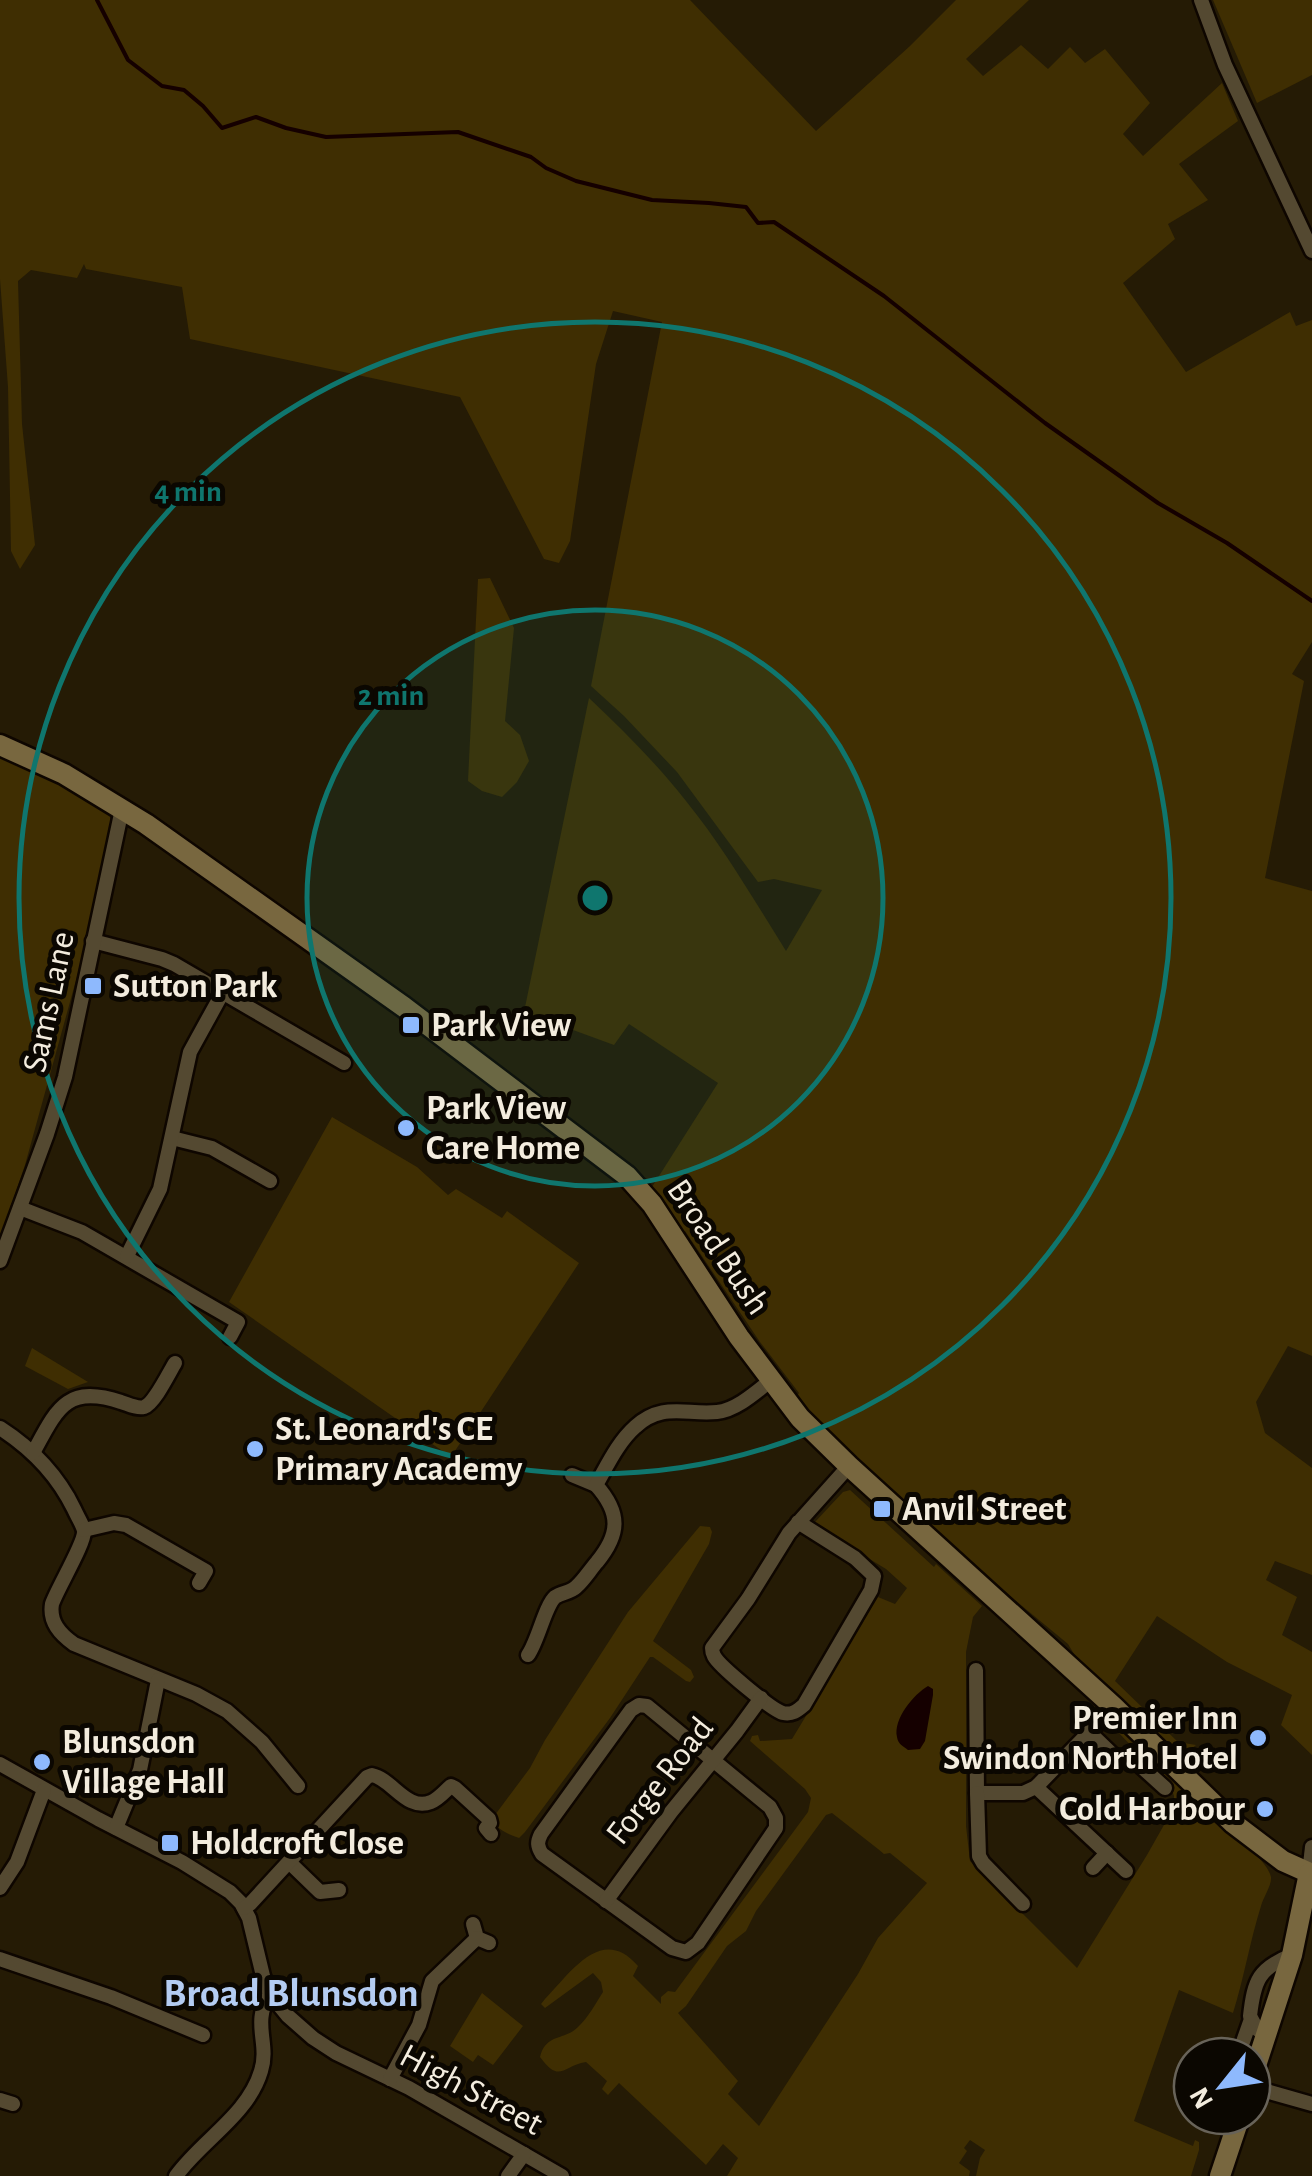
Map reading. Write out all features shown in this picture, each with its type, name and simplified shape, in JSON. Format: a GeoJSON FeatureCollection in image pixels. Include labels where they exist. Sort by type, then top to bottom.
{"type":"FeatureCollection","features":[{"type":"Feature","properties":{"kind":"main road","name":"Broad Bush"},"geometry":{"type":"LineString","coordinates":[[0,745],[64,774],[243,891],[628,1176],[652,1204],[738,1338],[800,1418],[1114,1706],[1233,1823],[1272,1854],[1311,1873]]}},
{"type":"Feature","properties":{"kind":"main road"},"geometry":{"type":"LineString","coordinates":[[1266,2036],[1292,1954],[1311,1873]]}},
{"type":"Feature","properties":{"kind":"main road"},"geometry":{"type":"LineString","coordinates":[[1220,2176],[1233,2136]]}},
{"type":"Feature","properties":{"kind":"street"},"geometry":{"type":"LineString","coordinates":[[1202,0],[1225,64],[1312,252]]}},
{"type":"Feature","properties":{"kind":"street","name":"Sams Lane"},"geometry":{"type":"LineString","coordinates":[[0,1261],[65,1076],[122,809]]}},
{"type":"Feature","properties":{"kind":"street"},"geometry":{"type":"LineString","coordinates":[[93,941],[162,958],[344,1063]]}},
{"type":"Feature","properties":{"kind":"street"},"geometry":{"type":"LineString","coordinates":[[127,1256],[160,1189],[190,1052],[223,992]]}},
{"type":"Feature","properties":{"kind":"street"},"geometry":{"type":"LineString","coordinates":[[310,1065],[319,1049]]}},
{"type":"Feature","properties":{"kind":"street"},"geometry":{"type":"LineString","coordinates":[[172,1138],[212,1148],[270,1180]]}},
{"type":"Feature","properties":{"kind":"street"},"geometry":{"type":"LineString","coordinates":[[246,1186],[254,1171]]}},
{"type":"Feature","properties":{"kind":"street"},"geometry":{"type":"LineString","coordinates":[[20,1208],[82,1232],[191,1284],[238,1322],[230,1337]]}},
{"type":"Feature","properties":{"kind":"street"},"geometry":{"type":"LineString","coordinates":[[33,1453],[65,1404],[91,1395],[144,1407],[175,1362]]}},
{"type":"Feature","properties":{"kind":"street"},"geometry":{"type":"LineString","coordinates":[[596,1485],[631,1430],[647,1418],[669,1410],[726,1410],[770,1380]]}},
{"type":"Feature","properties":{"kind":"street"},"geometry":{"type":"LineString","coordinates":[[0,1428],[33,1453],[62,1489],[84,1530],[50,1611],[62,1634],[74,1644],[196,1694],[237,1718],[298,1786]]}},
{"type":"Feature","properties":{"kind":"street"},"geometry":{"type":"LineString","coordinates":[[798,1522],[854,1558],[874,1576],[874,1584],[804,1705],[788,1714],[776,1710],[726,1671],[713,1656],[712,1648],[748,1600],[781,1544],[798,1522],[849,1466]]}},
{"type":"Feature","properties":{"kind":"street"},"geometry":{"type":"LineString","coordinates":[[528,1655],[552,1602],[578,1585],[613,1539],[615,1518],[606,1498],[596,1485],[572,1475]]}},
{"type":"Feature","properties":{"kind":"street"},"geometry":{"type":"LineString","coordinates":[[84,1530],[126,1525],[206,1571],[199,1583]]}},
{"type":"Feature","properties":{"kind":"street"},"geometry":{"type":"LineString","coordinates":[[976,1670],[980,1856],[1024,1904]]}},
{"type":"Feature","properties":{"kind":"street"},"geometry":{"type":"LineString","coordinates":[[116,1828],[140,1770],[158,1680]]}},
{"type":"Feature","properties":{"kind":"street","name":"Forge Road"},"geometry":{"type":"LineString","coordinates":[[606,1901],[761,1698]]}},
{"type":"Feature","properties":{"kind":"street"},"geometry":{"type":"LineString","coordinates":[[647,1706],[770,1807],[776,1828],[698,1943],[686,1952],[672,1948],[606,1901],[542,1854],[537,1841],[630,1710],[647,1706]]}},
{"type":"Feature","properties":{"kind":"street"},"geometry":{"type":"LineString","coordinates":[[977,1794],[1023,1793],[1036,1787],[1114,1706]]}},
{"type":"Feature","properties":{"kind":"street"},"geometry":{"type":"LineString","coordinates":[[1090,1732],[1114,1756],[1134,1760],[1165,1788]]}},
{"type":"Feature","properties":{"kind":"street"},"geometry":{"type":"LineString","coordinates":[[0,1764],[206,1876],[230,1892],[244,1908],[372,1775],[382,1778],[409,1800],[422,1804],[452,1786],[489,1819],[486,1828],[491,1834]]}},
{"type":"Feature","properties":{"kind":"street"},"geometry":{"type":"LineString","coordinates":[[1036,1787],[1126,1871]]}},
{"type":"Feature","properties":{"kind":"street"},"geometry":{"type":"LineString","coordinates":[[0,1888],[14,1868],[44,1790]]}},
{"type":"Feature","properties":{"kind":"street"},"geometry":{"type":"LineString","coordinates":[[1311,1873],[1312,1847]]}},
{"type":"Feature","properties":{"kind":"street"},"geometry":{"type":"LineString","coordinates":[[1094,1868],[1106,1853]]}},
{"type":"Feature","properties":{"kind":"street"},"geometry":{"type":"LineString","coordinates":[[289,1862],[320,1892],[338,1890]]}},
{"type":"Feature","properties":{"kind":"street","name":"High Street"},"geometry":{"type":"LineString","coordinates":[[244,1908],[270,1994],[314,2038],[562,2176]]}},
{"type":"Feature","properties":{"kind":"street"},"geometry":{"type":"LineString","coordinates":[[390,2079],[422,2018],[432,1981],[480,1935]]}},
{"type":"Feature","properties":{"kind":"street"},"geometry":{"type":"LineString","coordinates":[[1245,2036],[1263,1971],[1292,1954]]}},
{"type":"Feature","properties":{"kind":"street"},"geometry":{"type":"LineString","coordinates":[[0,1960],[111,1996],[203,2035]]}},
{"type":"Feature","properties":{"kind":"street"},"geometry":{"type":"LineString","coordinates":[[176,2176],[242,2105],[256,2084],[263,2066],[260,2016],[270,1994]]}},
{"type":"Feature","properties":{"kind":"street"},"geometry":{"type":"LineString","coordinates":[[1251,2019],[1266,2036]]}},
{"type":"Feature","properties":{"kind":"street"},"geometry":{"type":"LineString","coordinates":[[1272,2093],[1312,2104]]}},
{"type":"Feature","properties":{"kind":"street"},"geometry":{"type":"LineString","coordinates":[[508,2176],[524,2154]]}},
{"type":"Feature","properties":{"kind":"shaded area"},"geometry":{"type":"Polygon","coordinates":[[[0,0],[690,0],[816,131],[956,0],[1029,0],[966,59],[983,76],[1021,45],[1048,69],[1070,47],[1085,63],[1105,49],[1150,103],[1123,134],[1143,156],[1222,83],[1238,121],[1179,164],[1208,200],[1168,224],[1175,239],[1123,283],[1186,372],[1290,312],[1296,326],[1312,320],[1312,642],[1292,674],[1304,681],[1265,878],[1312,891],[1312,1356],[1288,1346],[1256,1402],[1265,1433],[1312,1468],[1312,1575],[1275,1561],[1266,1580],[1297,1597],[1282,1635],[1312,1652],[1312,1755],[1281,1725],[1292,1695],[1227,1662],[1157,1616],[1115,1681],[1178,1742],[1196,1745],[1183,1756],[1173,1751],[1083,1669],[1068,1644],[965,1559],[808,1413],[796,1397],[799,1393],[652,1187],[718,1083],[629,1024],[614,1045],[524,1012],[589,698],[686,801],[786,951],[822,890],[774,879],[758,882],[677,772],[591,686],[662,322],[613,311],[596,364],[570,541],[559,563],[544,559],[460,397],[190,339],[182,287],[86,269],[84,264],[77,278],[31,270],[18,281],[22,424],[35,545],[20,569],[11,551],[8,387],[0,279],[0,0]]]}},
{"type":"Feature","properties":{"kind":"shaded area"},"geometry":{"type":"Polygon","coordinates":[[[1213,0],[1312,0],[1312,75],[1257,103],[1213,0]]]}},
{"type":"Feature","properties":{"kind":"shaded area"},"geometry":{"type":"Polygon","coordinates":[[[490,578],[514,628],[505,721],[520,735],[529,761],[502,797],[482,791],[468,781],[478,579],[490,578]]]}},
{"type":"Feature","properties":{"kind":"shaded area"},"geometry":{"type":"Polygon","coordinates":[[[0,750],[101,805],[110,816],[110,834],[86,944],[25,1165],[0,1238],[0,750]]]}},
{"type":"Feature","properties":{"kind":"shaded area"},"geometry":{"type":"Polygon","coordinates":[[[332,1117],[417,1167],[448,1195],[456,1189],[502,1218],[507,1211],[579,1263],[451,1457],[229,1302],[332,1117]]]}},
{"type":"Feature","properties":{"kind":"shaded area"},"geometry":{"type":"Polygon","coordinates":[[[32,1348],[88,1382],[68,1389],[25,1366],[32,1348]]]}},
{"type":"Feature","properties":{"kind":"shaded area"},"geometry":{"type":"Polygon","coordinates":[[[850,1490],[982,1606],[973,1617],[966,1652],[966,1826],[970,1861],[1077,1968],[1173,1809],[1171,1787],[1116,1730],[1121,1725],[1191,1796],[1198,1808],[1247,1846],[1269,1871],[1270,1884],[1233,2013],[1179,1990],[1134,2121],[1193,2146],[1195,2140],[1199,2142],[1191,2176],[976,2176],[985,2150],[970,2140],[959,2163],[970,2171],[969,2176],[727,2176],[738,2158],[723,2144],[706,2165],[619,2083],[608,2095],[602,2089],[607,2081],[586,2062],[557,2072],[540,2057],[546,2044],[573,2031],[585,2019],[603,1992],[601,1982],[593,1973],[545,2008],[541,2004],[576,1966],[600,1951],[625,1954],[638,1966],[633,1976],[661,2004],[661,1997],[668,1991],[675,1992],[808,1812],[811,1798],[805,1789],[750,1741],[752,1736],[758,1735],[760,1741],[792,1739],[878,1597],[895,1604],[907,1588],[886,1569],[817,1527],[815,1522],[843,1492],[850,1490]],[[832,1813],[826,1815],[756,1911],[746,1931],[727,1946],[678,2013],[738,2081],[728,2094],[759,2126],[878,1938],[927,1883],[832,1813]]]}},
{"type":"Feature","properties":{"kind":"shaded area"},"geometry":{"type":"Polygon","coordinates":[[[700,1526],[710,1527],[709,1544],[653,1641],[691,1670],[694,1677],[686,1681],[650,1657],[525,1832],[519,1838],[503,1831],[492,1819],[530,1768],[628,1612],[700,1526]]]}},
{"type":"Feature","properties":{"kind":"shaded area"},"geometry":{"type":"Polygon","coordinates":[[[928,1686],[933,1695],[925,1741],[920,1749],[908,1750],[898,1739],[898,1723],[911,1701],[928,1686]]]}},
{"type":"Feature","properties":{"kind":"shaded area"},"geometry":{"type":"Polygon","coordinates":[[[482,1993],[523,2026],[493,2065],[478,2055],[473,2062],[450,2046],[482,1993]]]}},
{"type":"Feature","properties":{"kind":"waterway"},"geometry":{"type":"LineString","coordinates":[[97,0],[128,60],[162,86],[184,90],[222,128],[256,117],[326,137],[458,132],[531,157],[576,181],[652,200],[746,207],[758,223],[774,222],[884,296],[1045,423],[1158,503],[1227,543],[1312,601]]}},
{"type":"Feature","properties":{"kind":"place","name":"Sutton Park"},"geometry":{"type":"Point","coordinates":[93,986]}},
{"type":"Feature","properties":{"kind":"place","name":"Park View"},"geometry":{"type":"Point","coordinates":[411,1025]}},
{"type":"Feature","properties":{"kind":"place","name":"Park View Care Home"},"geometry":{"type":"Point","coordinates":[406,1128]}},
{"type":"Feature","properties":{"kind":"place","name":"St. Leonard's CE Primary Academy"},"geometry":{"type":"Point","coordinates":[255,1449]}},
{"type":"Feature","properties":{"kind":"place","name":"Anvil Street"},"geometry":{"type":"Point","coordinates":[882,1509]}},
{"type":"Feature","properties":{"kind":"place","name":"Premier Inn Swindon North Hotel"},"geometry":{"type":"Point","coordinates":[1258,1738]}},
{"type":"Feature","properties":{"kind":"place","name":"Blunsdon Village Hall"},"geometry":{"type":"Point","coordinates":[42,1762]}},
{"type":"Feature","properties":{"kind":"place","name":"Cold Harbour"},"geometry":{"type":"Point","coordinates":[1265,1809]}},
{"type":"Feature","properties":{"kind":"place","name":"Holdcroft Close"},"geometry":{"type":"Point","coordinates":[170,1843]}},
{"type":"Feature","properties":{"kind":"district","name":"Broad Blunsdon"},"geometry":{"type":"Point","coordinates":[291,1994]}}]}
